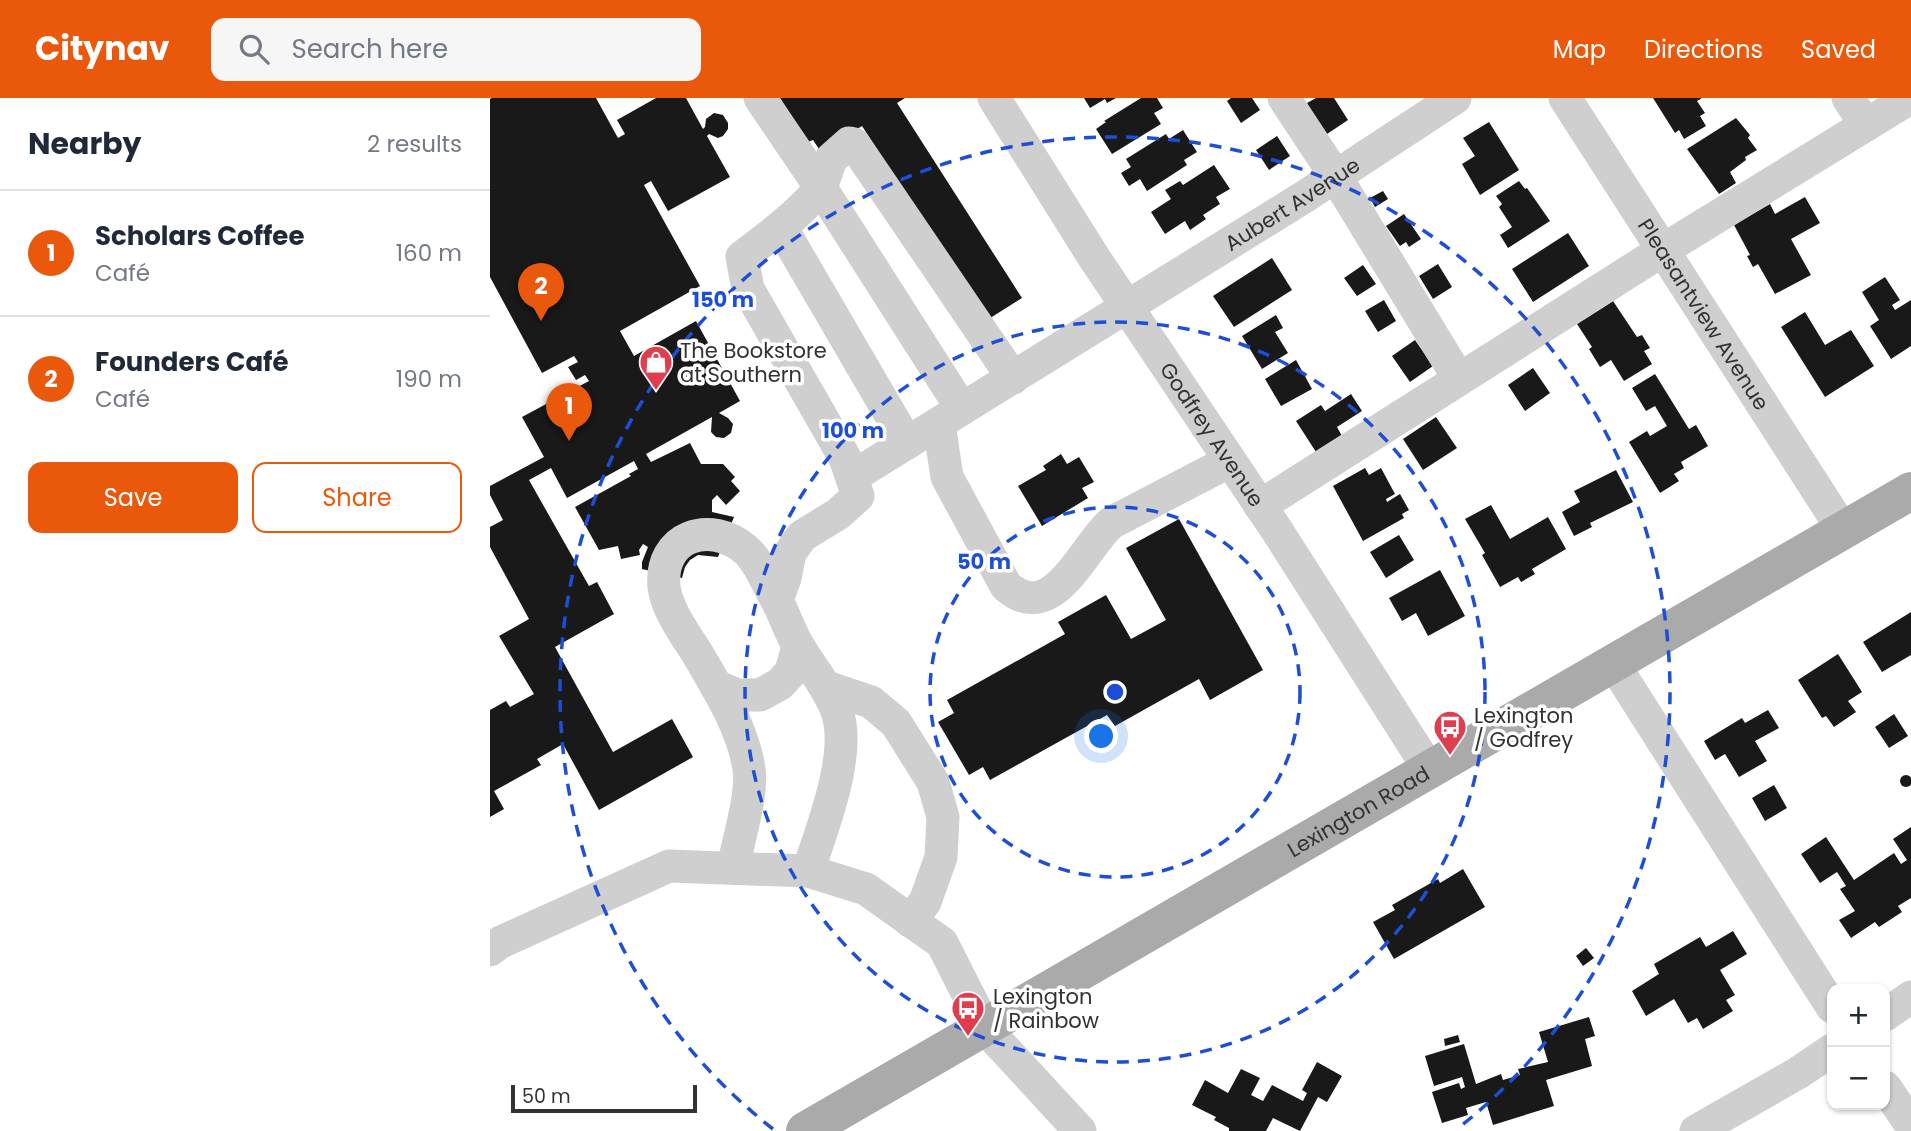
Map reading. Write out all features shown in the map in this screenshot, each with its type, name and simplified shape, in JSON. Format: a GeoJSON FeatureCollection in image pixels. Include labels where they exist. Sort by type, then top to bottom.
{"type":"FeatureCollection","features":[{"type":"Feature","properties":{"kind":"main road","name":"Lexington Road"},"geometry":{"type":"LineString","coordinates":[[805,1131],[1911,491]]}},
{"type":"Feature","properties":{"kind":"street"},"geometry":{"type":"LineString","coordinates":[[760,98],[821,188],[951,416],[947,477],[1006,586],[1017,595],[1040,598],[1056,589],[1072,573],[1097,536],[1111,523],[1230,461]]}},
{"type":"Feature","properties":{"kind":"street","name":"Godfrey Avenue"},"geometry":{"type":"LineString","coordinates":[[994,98],[1127,307],[1359,656],[1429,769]]}},
{"type":"Feature","properties":{"kind":"street"},"geometry":{"type":"LineString","coordinates":[[1284,98],[1336,177],[1459,379]]}},
{"type":"Feature","properties":{"kind":"street","name":"Aubert Avenue"},"geometry":{"type":"LineString","coordinates":[[852,477],[1336,177],[1455,98]]}},
{"type":"Feature","properties":{"kind":"street","name":"Pleasantview Avenue"},"geometry":{"type":"LineString","coordinates":[[1565,98],[1843,530]]}},
{"type":"Feature","properties":{"kind":"street"},"geometry":{"type":"LineString","coordinates":[[1260,506],[1663,250],[1857,112],[1910,98]]}},
{"type":"Feature","properties":{"kind":"street"},"geometry":{"type":"LineString","coordinates":[[777,600],[790,553],[802,536],[838,514],[858,496],[845,458],[748,289],[742,257],[807,204],[821,188],[831,159],[849,143],[854,144],[1013,378]]}},
{"type":"Feature","properties":{"kind":"street"},"geometry":{"type":"LineString","coordinates":[[781,227],[907,443]]}},
{"type":"Feature","properties":{"kind":"street"},"geometry":{"type":"LineString","coordinates":[[733,868],[747,797],[749,770],[738,730],[674,614],[664,590],[666,561],[673,550],[691,535],[726,537],[748,551],[777,600],[798,646],[826,687],[838,714],[841,746],[830,801],[808,871]]}},
{"type":"Feature","properties":{"kind":"street"},"geometry":{"type":"LineString","coordinates":[[716,686],[737,695],[760,695],[779,684],[790,672],[798,646]]}},
{"type":"Feature","properties":{"kind":"street"},"geometry":{"type":"LineString","coordinates":[[1613,663],[1827,999]]}},
{"type":"Feature","properties":{"kind":"street"},"geometry":{"type":"LineString","coordinates":[[826,687],[872,702],[896,723],[933,782],[943,817],[941,857],[925,901],[910,921]]}},
{"type":"Feature","properties":{"kind":"street"},"geometry":{"type":"LineString","coordinates":[[490,950],[501,942],[669,866],[808,871],[866,889],[942,943],[985,1028],[1080,1131]]}},
{"type":"Feature","properties":{"kind":"street"},"geometry":{"type":"LineString","coordinates":[[1890,1012],[1911,997]]}},
{"type":"Feature","properties":{"kind":"street"},"geometry":{"type":"LineString","coordinates":[[1696,1131],[1827,1053]]}},
{"type":"Feature","properties":{"kind":"street"},"geometry":{"type":"LineString","coordinates":[[1890,1094],[1911,1125]]}},
{"type":"Feature","properties":{"kind":"building"},"geometry":{"type":"Polygon","coordinates":[[[492,98],[596,98],[618,138],[625,134],[617,120],[656,98],[686,98],[703,129],[706,119],[714,113],[723,115],[728,123],[728,129],[723,136],[707,136],[730,177],[668,211],[651,181],[644,185],[700,286],[620,331],[634,356],[696,321],[740,401],[719,413],[733,424],[731,433],[724,438],[716,437],[711,432],[712,417],[646,454],[651,462],[690,443],[701,464],[723,464],[735,477],[731,481],[740,491],[726,505],[717,495],[712,500],[712,512],[734,517],[718,557],[698,555],[685,567],[682,578],[642,569],[648,547],[643,544],[639,550],[640,555],[621,559],[618,546],[599,550],[575,507],[631,476],[629,474],[638,469],[634,461],[567,498],[551,468],[529,480],[589,586],[597,582],[614,614],[555,647],[613,752],[672,719],[693,757],[599,810],[563,744],[537,759],[541,765],[494,791],[504,809],[490,817],[490,710],[506,701],[510,707],[534,694],[499,636],[529,619],[490,547],[490,527],[503,520],[490,495],[490,486],[544,457],[522,417],[589,381],[585,375],[576,380],[568,367],[578,362],[574,356],[542,373],[490,277],[492,98]]]}},
{"type":"Feature","properties":{"kind":"building"},"geometry":{"type":"Polygon","coordinates":[[[780,98],[905,98],[897,103],[1022,298],[987,320],[862,126],[821,152],[813,140],[808,142],[780,98]]]}},
{"type":"Feature","properties":{"kind":"building"},"geometry":{"type":"Polygon","coordinates":[[[1084,98],[1116,98],[1107,103],[1105,99],[1090,108],[1084,98]]]}},
{"type":"Feature","properties":{"kind":"building"},"geometry":{"type":"Polygon","coordinates":[[[1141,98],[1157,98],[1163,108],[1154,113],[1161,124],[1112,154],[1096,129],[1141,98]]]}},
{"type":"Feature","properties":{"kind":"building"},"geometry":{"type":"Polygon","coordinates":[[[1231,98],[1252,98],[1260,110],[1241,123],[1227,101],[1231,98]]]}},
{"type":"Feature","properties":{"kind":"building"},"geometry":{"type":"Polygon","coordinates":[[[1316,98],[1334,98],[1348,120],[1324,136],[1307,103],[1316,98]]]}},
{"type":"Feature","properties":{"kind":"building"},"geometry":{"type":"Polygon","coordinates":[[[1653,98],[1702,98],[1697,101],[1705,113],[1700,116],[1706,126],[1684,139],[1679,130],[1675,133],[1653,98]]]}},
{"type":"Feature","properties":{"kind":"building"},"geometry":{"type":"Polygon","coordinates":[[[1736,118],[1750,135],[1748,138],[1757,150],[1745,157],[1746,160],[1730,172],[1736,183],[1719,194],[1687,149],[1736,118]]]}},
{"type":"Feature","properties":{"kind":"building"},"geometry":{"type":"Polygon","coordinates":[[[1489,122],[1519,170],[1480,195],[1462,164],[1475,156],[1463,138],[1489,122]]]}},
{"type":"Feature","properties":{"kind":"building"},"geometry":{"type":"Polygon","coordinates":[[[1183,130],[1197,152],[1184,160],[1187,165],[1147,191],[1140,179],[1129,186],[1121,173],[1131,167],[1126,159],[1166,134],[1169,139],[1183,130]]]}},
{"type":"Feature","properties":{"kind":"building"},"geometry":{"type":"Polygon","coordinates":[[[1277,136],[1290,156],[1269,170],[1256,150],[1277,136]]]}},
{"type":"Feature","properties":{"kind":"building"},"geometry":{"type":"Polygon","coordinates":[[[1214,165],[1230,189],[1216,197],[1220,204],[1203,215],[1206,219],[1190,230],[1185,221],[1165,234],[1151,212],[1171,199],[1165,190],[1180,181],[1183,185],[1214,165]]]}},
{"type":"Feature","properties":{"kind":"building"},"geometry":{"type":"Polygon","coordinates":[[[1519,181],[1550,221],[1508,248],[1500,235],[1512,227],[1499,207],[1502,204],[1496,196],[1519,181]]]}},
{"type":"Feature","properties":{"kind":"building"},"geometry":{"type":"Polygon","coordinates":[[[1383,191],[1388,199],[1375,207],[1370,198],[1383,191]]]}},
{"type":"Feature","properties":{"kind":"building"},"geometry":{"type":"Polygon","coordinates":[[[1805,197],[1820,223],[1791,239],[1811,275],[1775,294],[1758,264],[1753,267],[1747,256],[1750,255],[1734,225],[1770,204],[1775,214],[1805,197]]]}},
{"type":"Feature","properties":{"kind":"building"},"geometry":{"type":"Polygon","coordinates":[[[1404,214],[1421,239],[1409,247],[1406,242],[1400,246],[1386,226],[1404,214]]]}},
{"type":"Feature","properties":{"kind":"building"},"geometry":{"type":"Polygon","coordinates":[[[1568,233],[1589,266],[1533,302],[1512,269],[1568,233]]]}},
{"type":"Feature","properties":{"kind":"building"},"geometry":{"type":"Polygon","coordinates":[[[1272,258],[1292,290],[1234,327],[1213,296],[1272,258]]]}},
{"type":"Feature","properties":{"kind":"building"},"geometry":{"type":"Polygon","coordinates":[[[1438,264],[1452,287],[1433,299],[1419,276],[1438,264]]]}},
{"type":"Feature","properties":{"kind":"building"},"geometry":{"type":"Polygon","coordinates":[[[1363,265],[1376,284],[1357,296],[1344,278],[1363,265]]]}},
{"type":"Feature","properties":{"kind":"building"},"geometry":{"type":"Polygon","coordinates":[[[1885,277],[1900,300],[1892,305],[1895,310],[1911,300],[1911,346],[1891,359],[1870,326],[1879,320],[1862,292],[1885,277]]]}},
{"type":"Feature","properties":{"kind":"building"},"geometry":{"type":"Polygon","coordinates":[[[1384,300],[1396,321],[1378,332],[1365,311],[1384,300]]]}},
{"type":"Feature","properties":{"kind":"building"},"geometry":{"type":"Polygon","coordinates":[[[1613,301],[1637,337],[1642,335],[1650,348],[1644,351],[1652,364],[1624,381],[1611,360],[1600,367],[1589,349],[1592,347],[1577,324],[1613,301]]]}},
{"type":"Feature","properties":{"kind":"building"},"geometry":{"type":"Polygon","coordinates":[[[1805,312],[1825,345],[1851,330],[1874,366],[1825,397],[1781,327],[1805,312]]]}},
{"type":"Feature","properties":{"kind":"building"},"geometry":{"type":"Polygon","coordinates":[[[1276,315],[1283,328],[1275,332],[1288,353],[1262,369],[1242,336],[1276,315]]]}},
{"type":"Feature","properties":{"kind":"building"},"geometry":{"type":"Polygon","coordinates":[[[1415,340],[1433,366],[1410,382],[1392,356],[1415,340]]]}},
{"type":"Feature","properties":{"kind":"building"},"geometry":{"type":"Polygon","coordinates":[[[1296,360],[1312,389],[1281,406],[1265,379],[1296,360]]]}},
{"type":"Feature","properties":{"kind":"building"},"geometry":{"type":"Polygon","coordinates":[[[1533,368],[1550,393],[1525,411],[1508,385],[1533,368]]]}},
{"type":"Feature","properties":{"kind":"building"},"geometry":{"type":"Polygon","coordinates":[[[1655,374],[1689,429],[1696,425],[1708,446],[1681,462],[1684,468],[1674,474],[1679,481],[1660,493],[1629,442],[1647,431],[1650,436],[1667,426],[1655,406],[1646,411],[1632,388],[1655,374]]]}},
{"type":"Feature","properties":{"kind":"building"},"geometry":{"type":"Polygon","coordinates":[[[1351,394],[1362,411],[1337,427],[1342,436],[1316,452],[1296,421],[1321,405],[1325,411],[1351,394]]]}},
{"type":"Feature","properties":{"kind":"building"},"geometry":{"type":"Polygon","coordinates":[[[1436,417],[1457,448],[1423,470],[1403,439],[1436,417]]]}},
{"type":"Feature","properties":{"kind":"building"},"geometry":{"type":"Polygon","coordinates":[[[1061,454],[1067,464],[1079,457],[1094,482],[1082,488],[1088,498],[1042,526],[1018,486],[1046,470],[1043,466],[1061,454]]]}},
{"type":"Feature","properties":{"kind":"building"},"geometry":{"type":"Polygon","coordinates":[[[1365,468],[1369,475],[1381,468],[1395,494],[1386,499],[1387,502],[1400,494],[1409,510],[1402,514],[1404,518],[1363,541],[1333,486],[1365,468]]]}},
{"type":"Feature","properties":{"kind":"building"},"geometry":{"type":"Polygon","coordinates":[[[1616,470],[1633,502],[1590,523],[1592,527],[1574,536],[1562,512],[1580,502],[1574,491],[1616,470]]]}},
{"type":"Feature","properties":{"kind":"building"},"geometry":{"type":"Polygon","coordinates":[[[1491,505],[1510,539],[1548,517],[1566,549],[1532,569],[1535,574],[1521,582],[1518,577],[1500,587],[1482,555],[1485,553],[1465,519],[1491,505]]]}},
{"type":"Feature","properties":{"kind":"building"},"geometry":{"type":"Polygon","coordinates":[[[1179,519],[1263,670],[1210,700],[1199,679],[1115,726],[1107,715],[990,780],[983,767],[969,775],[938,722],[954,713],[947,700],[1065,634],[1058,622],[1106,595],[1131,639],[1166,620],[1126,548],[1179,519]]]}},
{"type":"Feature","properties":{"kind":"building"},"geometry":{"type":"Polygon","coordinates":[[[1399,535],[1414,560],[1386,578],[1370,552],[1399,535]]]}},
{"type":"Feature","properties":{"kind":"building"},"geometry":{"type":"Polygon","coordinates":[[[1440,570],[1465,616],[1428,636],[1416,613],[1402,621],[1389,598],[1440,570]]]}},
{"type":"Feature","properties":{"kind":"building"},"geometry":{"type":"Polygon","coordinates":[[[1911,612],[1911,655],[1882,672],[1863,642],[1911,612]]]}},
{"type":"Feature","properties":{"kind":"building"},"geometry":{"type":"Polygon","coordinates":[[[1838,654],[1862,692],[1848,701],[1856,712],[1834,727],[1826,716],[1822,718],[1798,680],[1838,654]]]}},
{"type":"Feature","properties":{"kind":"building"},"geometry":{"type":"Polygon","coordinates":[[[1768,710],[1779,728],[1755,741],[1767,761],[1739,777],[1725,754],[1715,760],[1704,741],[1742,718],[1745,723],[1768,710]]]}},
{"type":"Feature","properties":{"kind":"building"},"geometry":{"type":"Polygon","coordinates":[[[1894,714],[1908,736],[1889,748],[1875,727],[1894,714]]]}},
{"type":"Feature","properties":{"kind":"building"},"geometry":{"type":"Polygon","coordinates":[[[1906,775],[1912,781],[1906,787],[1900,781],[1906,775]]]}},
{"type":"Feature","properties":{"kind":"building"},"geometry":{"type":"Polygon","coordinates":[[[1774,785],[1787,808],[1765,821],[1752,798],[1774,785]]]}},
{"type":"Feature","properties":{"kind":"building"},"geometry":{"type":"Polygon","coordinates":[[[1911,827],[1911,898],[1898,906],[1902,912],[1879,927],[1875,922],[1851,938],[1839,920],[1855,911],[1840,889],[1846,886],[1837,872],[1820,883],[1801,854],[1826,837],[1854,880],[1894,853],[1901,864],[1907,860],[1893,839],[1911,827]]]}},
{"type":"Feature","properties":{"kind":"building"},"geometry":{"type":"Polygon","coordinates":[[[1463,869],[1485,907],[1394,959],[1373,922],[1395,910],[1392,905],[1438,879],[1440,883],[1463,869]]]}},
{"type":"Feature","properties":{"kind":"building"},"geometry":{"type":"Polygon","coordinates":[[[1733,931],[1747,954],[1720,970],[1735,995],[1726,1000],[1733,1011],[1703,1029],[1697,1018],[1688,1023],[1674,999],[1646,1016],[1632,991],[1659,974],[1654,964],[1700,937],[1706,947],[1733,931]]]}},
{"type":"Feature","properties":{"kind":"building"},"geometry":{"type":"Polygon","coordinates":[[[1586,948],[1594,958],[1583,966],[1576,956],[1586,948]]]}},
{"type":"Feature","properties":{"kind":"building"},"geometry":{"type":"Polygon","coordinates":[[[1589,1017],[1595,1036],[1585,1039],[1592,1066],[1546,1080],[1554,1106],[1493,1125],[1486,1102],[1466,1108],[1468,1115],[1442,1123],[1432,1092],[1459,1083],[1461,1089],[1465,1087],[1462,1077],[1434,1086],[1425,1056],[1464,1044],[1476,1084],[1501,1074],[1503,1080],[1520,1075],[1518,1069],[1548,1062],[1539,1032],[1589,1017]]]}},
{"type":"Feature","properties":{"kind":"building"},"geometry":{"type":"Polygon","coordinates":[[[1458,1035],[1460,1042],[1445,1046],[1444,1039],[1458,1035]]]}},
{"type":"Feature","properties":{"kind":"building"},"geometry":{"type":"Polygon","coordinates":[[[1317,1062],[1342,1076],[1327,1102],[1318,1097],[1300,1131],[1273,1118],[1266,1131],[1229,1131],[1229,1128],[1214,1120],[1216,1117],[1192,1105],[1205,1080],[1228,1093],[1241,1069],[1260,1078],[1251,1095],[1263,1101],[1272,1085],[1303,1101],[1307,1093],[1302,1090],[1317,1062]]]}},
{"type":"Feature","properties":{"kind":"place","name":"Founders Café"},"geometry":{"type":"Point","coordinates":[541,321]}},
{"type":"Feature","properties":{"kind":"place","name":"The Bookstore at Southern"},"geometry":{"type":"Point","coordinates":[656,392]}},
{"type":"Feature","properties":{"kind":"place","name":"Scholars Coffee"},"geometry":{"type":"Point","coordinates":[569,441]}},
{"type":"Feature","properties":{"kind":"place","name":"Lexington / Godfrey"},"geometry":{"type":"Point","coordinates":[1450,757]}},
{"type":"Feature","properties":{"kind":"place","name":"Lexington / Rainbow"},"geometry":{"type":"Point","coordinates":[968,1038]}}]}
